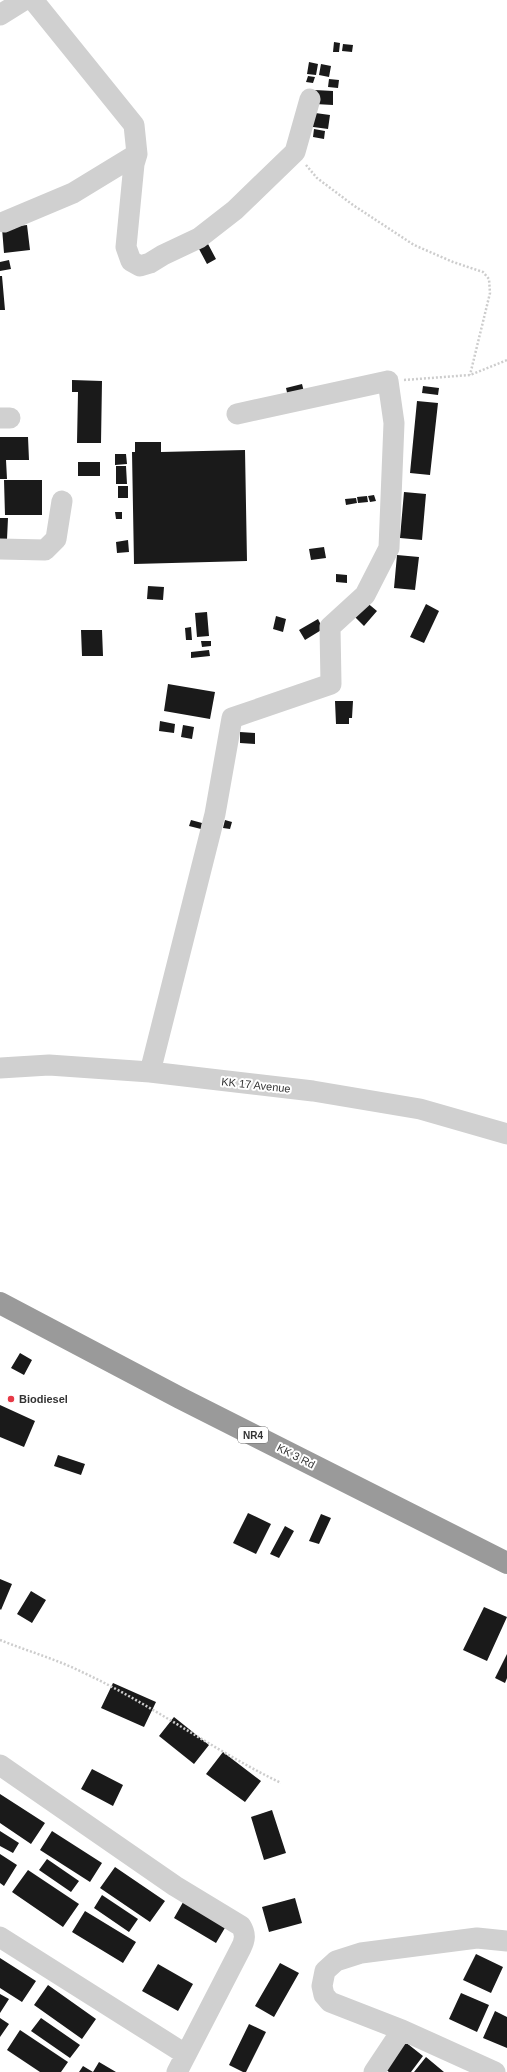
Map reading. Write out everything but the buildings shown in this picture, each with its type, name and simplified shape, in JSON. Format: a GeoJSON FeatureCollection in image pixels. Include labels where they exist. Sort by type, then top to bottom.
{"type":"FeatureCollection","features":[{"type":"Feature","properties":{"kind":"highway","name":"KK 3 Rd"},"geometry":{"type":"LineString","coordinates":[[0,1303],[180,1398],[507,1563]]}},
{"type":"Feature","properties":{"kind":"street"},"geometry":{"type":"LineString","coordinates":[[0,15],[24,0]]}},
{"type":"Feature","properties":{"kind":"street"},"geometry":{"type":"LineString","coordinates":[[33,0],[134,125],[137,154],[134,164],[126,247],[131,261],[140,266],[150,263],[163,254],[198,238],[235,210],[295,152],[310,99]]}},
{"type":"Feature","properties":{"kind":"street"},"geometry":{"type":"LineString","coordinates":[[4,222],[74,193],[137,154]]}},
{"type":"Feature","properties":{"kind":"street"},"geometry":{"type":"LineString","coordinates":[[150,1072],[215,814],[232,718],[331,684],[330,627],[365,595],[389,548],[394,423],[388,381],[237,414]]}},
{"type":"Feature","properties":{"kind":"street"},"geometry":{"type":"LineString","coordinates":[[0,549],[45,550],[56,539],[62,501]]}},
{"type":"Feature","properties":{"kind":"street","name":"KK 17 Avenue"},"geometry":{"type":"LineString","coordinates":[[0,1068],[50,1065],[150,1072],[312,1091],[420,1108],[507,1134]]}},
{"type":"Feature","properties":{"kind":"street"},"geometry":{"type":"LineString","coordinates":[[0,1765],[175,1886],[241,1926],[245,1932],[245,1940],[181,2063],[0,1937]]}},
{"type":"Feature","properties":{"kind":"street"},"geometry":{"type":"LineString","coordinates":[[495,2072],[402,2030],[330,2002],[324,1995],[322,1986],[325,1971],[336,1961],[361,1952],[477,1938],[507,1941]]}},
{"type":"Feature","properties":{"kind":"street"},"geometry":{"type":"LineString","coordinates":[[374,2072],[402,2030]]}},
{"type":"Feature","properties":{"kind":"path"},"geometry":{"type":"LineString","coordinates":[[295,152],[317,178],[353,205],[414,245],[452,262],[483,272],[489,279],[490,293],[470,375]]}},
{"type":"Feature","properties":{"kind":"path"},"geometry":{"type":"LineString","coordinates":[[388,381],[470,375],[507,360]]}},
{"type":"Feature","properties":{"kind":"path"},"geometry":{"type":"LineString","coordinates":[[0,1640],[82,1671],[179,1724],[241,1763],[281,1783]]}},
{"type":"Feature","properties":{"kind":"place","name":"Biodiesel"},"geometry":{"type":"Point","coordinates":[11,1399]}}]}
